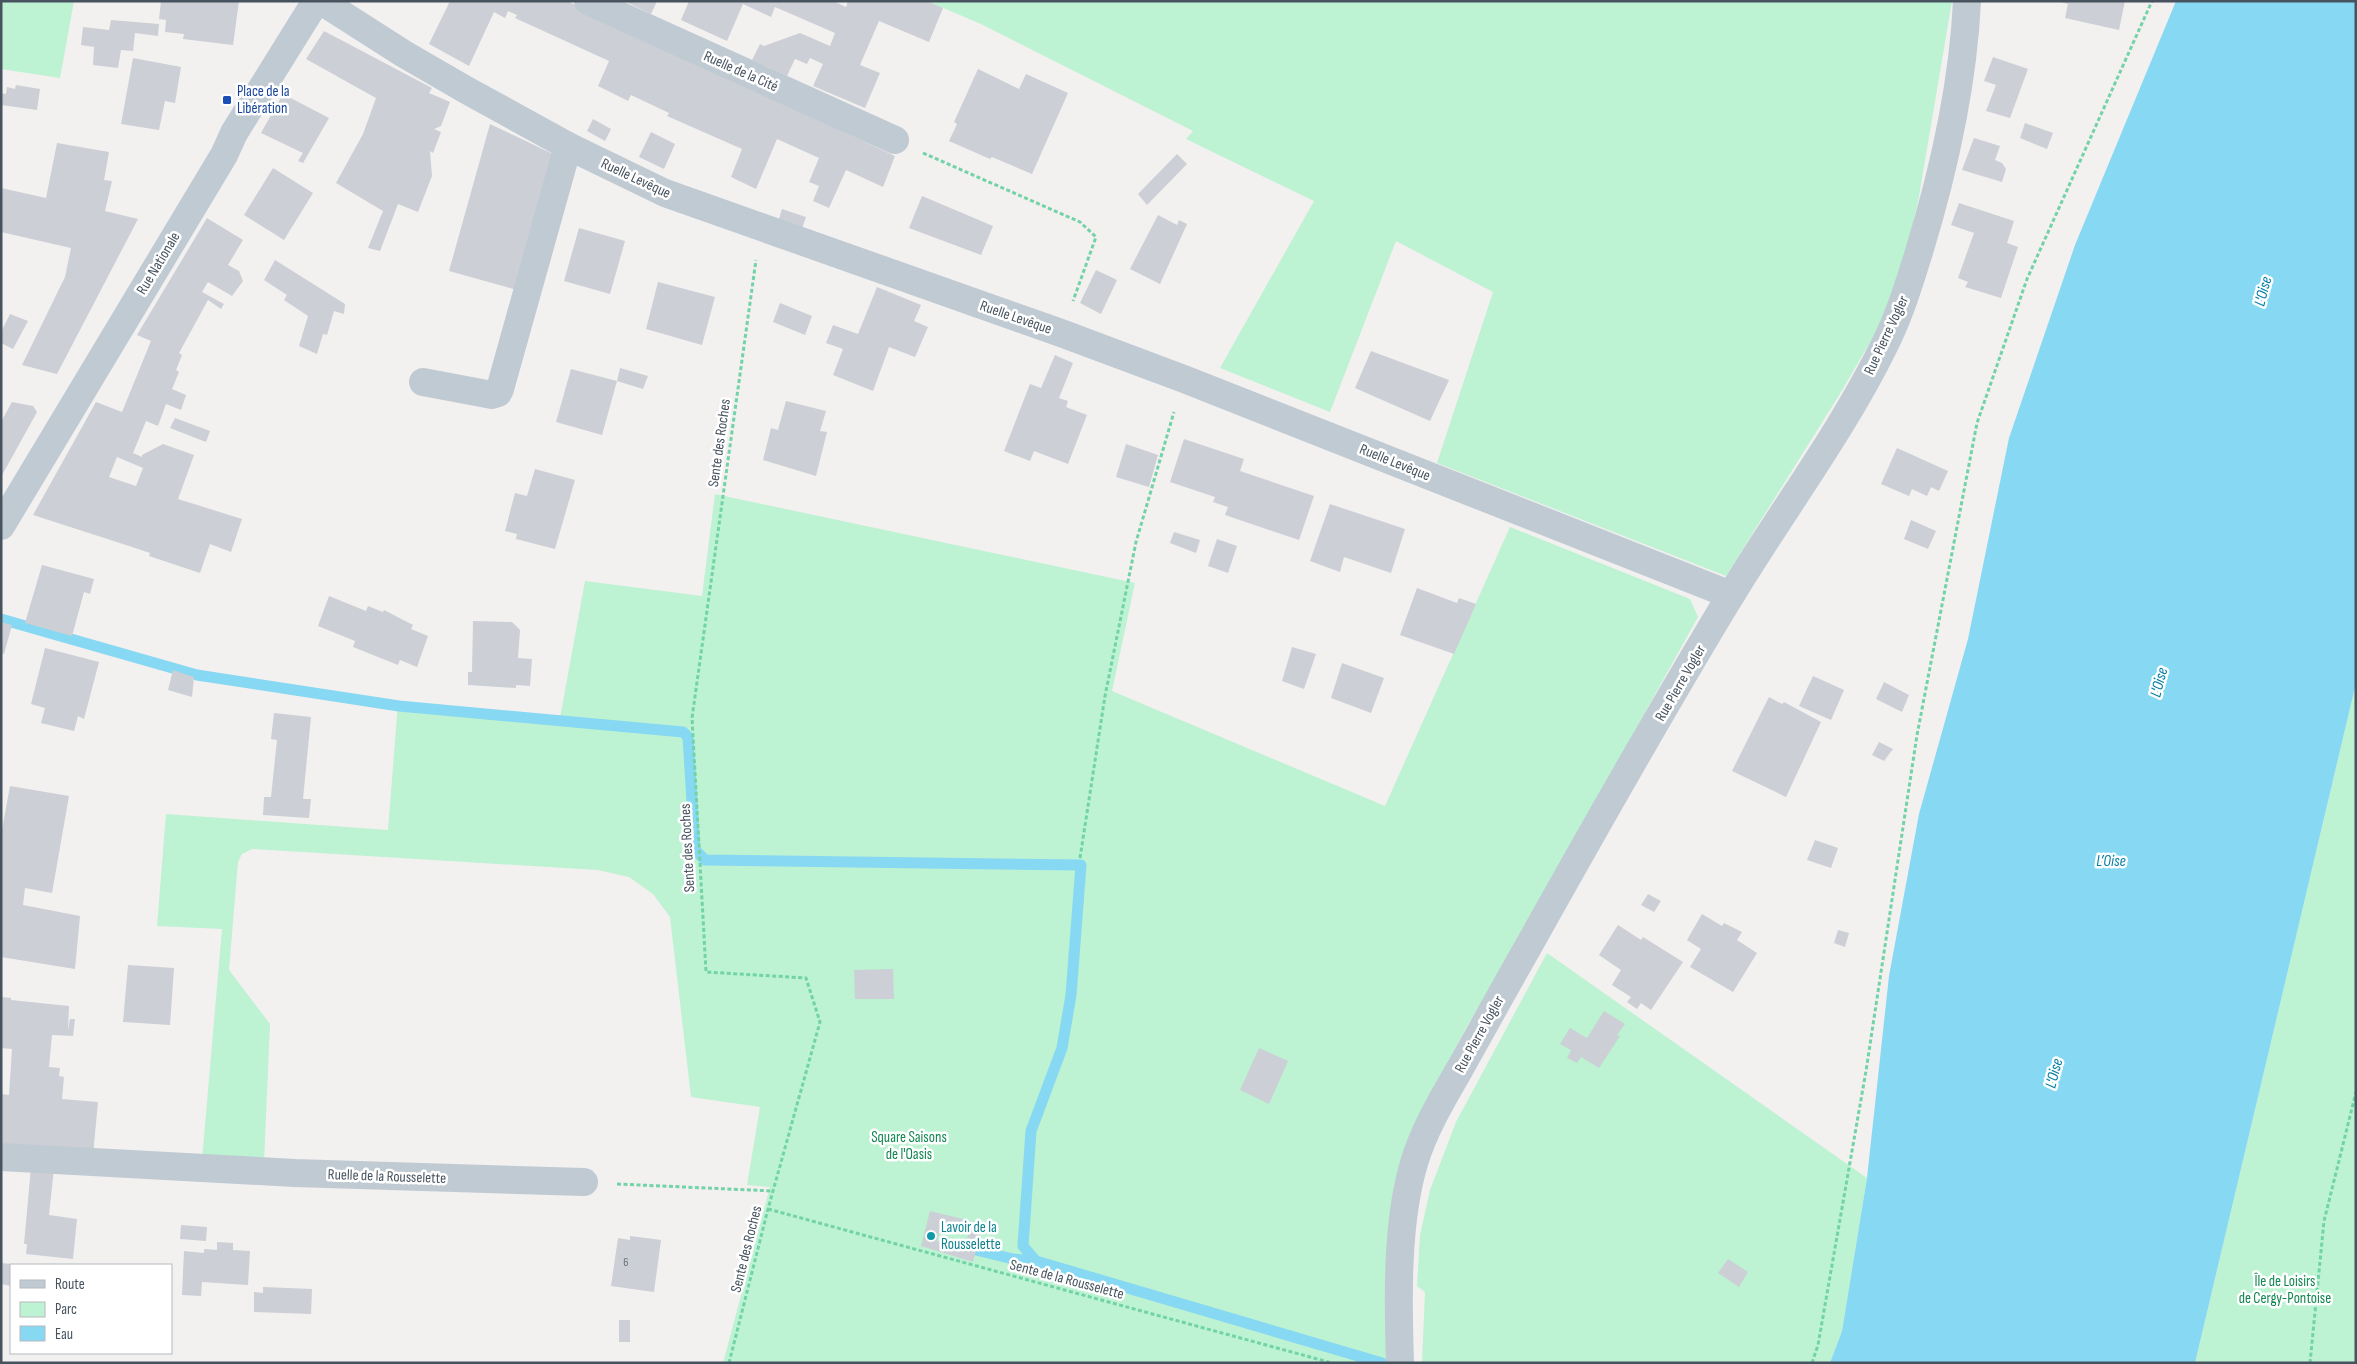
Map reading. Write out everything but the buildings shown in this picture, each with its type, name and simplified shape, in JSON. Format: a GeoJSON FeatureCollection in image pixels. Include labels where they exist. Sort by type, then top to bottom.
{"type":"FeatureCollection","features":[{"type":"Feature","properties":{"kind":"street","name":"Rue Nationale"},"geometry":{"type":"LineString","coordinates":[[1,526],[224,155],[234,133],[316,1]]}},
{"type":"Feature","properties":{"kind":"street","name":"Ruelle Levêque"},"geometry":{"type":"LineString","coordinates":[[321,1],[412,59],[568,146],[665,193],[1061,333],[1184,379],[1731,595]]}},
{"type":"Feature","properties":{"kind":"street","name":"Ruelle de la Cité"},"geometry":{"type":"LineString","coordinates":[[588,1],[895,140]]}},
{"type":"Feature","properties":{"kind":"street","name":"Rue Pierre Vogler"},"geometry":{"type":"LineString","coordinates":[[1400,1363],[1400,1296],[1403,1230],[1415,1158],[1438,1108],[1563,884],[1731,595],[1843,418],[1885,344],[1903,304],[1937,194],[1954,116],[1966,39],[1967,1]]}},
{"type":"Feature","properties":{"kind":"street"},"geometry":{"type":"LineString","coordinates":[[424,382],[492,394],[498,393],[568,146]]}},
{"type":"Feature","properties":{"kind":"street","name":"Ruelle de la Rousselette"},"geometry":{"type":"LineString","coordinates":[[1,1157],[294,1173],[584,1182]]}},
{"type":"Feature","properties":{"kind":"path"},"geometry":{"type":"LineString","coordinates":[[1812,1363],[1818,1345],[1864,1081],[1918,735],[1977,423],[2027,279],[2152,1]]}},
{"type":"Feature","properties":{"kind":"path"},"geometry":{"type":"LineString","coordinates":[[895,140],[1080,222],[1096,237],[1061,333]]}},
{"type":"Feature","properties":{"kind":"path","name":"Sente des Roches"},"geometry":{"type":"LineString","coordinates":[[729,1363],[768,1209],[820,1022],[806,978],[706,972],[692,718],[760,228]]}},
{"type":"Feature","properties":{"kind":"path"},"geometry":{"type":"LineString","coordinates":[[1080,858],[1105,696],[1136,542],[1184,379]]}},
{"type":"Feature","properties":{"kind":"path"},"geometry":{"type":"LineString","coordinates":[[2310,1363],[2324,1221],[2356,1092]]}},
{"type":"Feature","properties":{"kind":"path"},"geometry":{"type":"LineString","coordinates":[[584,1182],[773,1191]]}},
{"type":"Feature","properties":{"kind":"path","name":"Sente de la Rousselette"},"geometry":{"type":"LineString","coordinates":[[768,1209],[1332,1363]]}},
{"type":"Feature","properties":{"kind":"green space"},"geometry":{"type":"Polygon","coordinates":[[[1,1],[74,1],[60,78],[1,69],[1,1]]]}},
{"type":"Feature","properties":{"kind":"green space"},"geometry":{"type":"Polygon","coordinates":[[[927,1],[1952,1],[1918,202],[1901,275],[1883,320],[1838,397],[1726,576],[1437,463],[1493,292],[1396,241],[1330,412],[1220,368],[1314,201],[1186,139],[1193,131],[981,24],[927,1]]]}},
{"type":"Feature","properties":{"kind":"green space","name":"Square Saisons de l'Oasis"},"geometry":{"type":"Polygon","coordinates":[[[715,494],[1135,583],[1112,691],[1385,806],[1510,527],[1690,599],[1698,617],[1548,887],[1466,1028],[1413,1128],[1394,1185],[1390,1240],[1387,1363],[723,1363],[770,1187],[747,1185],[760,1107],[691,1097],[670,917],[653,894],[629,877],[598,870],[252,849],[242,854],[238,862],[229,970],[270,1024],[264,1163],[202,1160],[222,929],[157,926],[166,814],[388,830],[398,703],[560,718],[585,581],[702,596],[715,494]]]}},
{"type":"Feature","properties":{"kind":"green space","name":"Île de Loisirs de Cergy-Pontoise"},"geometry":{"type":"Polygon","coordinates":[[[2356,683],[2356,1363],[2195,1363],[2356,683]]]}},
{"type":"Feature","properties":{"kind":"green space"},"geometry":{"type":"Polygon","coordinates":[[[1547,953],[1867,1178],[1842,1331],[1830,1363],[1422,1362],[1425,1292],[1417,1286],[1420,1235],[1430,1190],[1456,1122],[1547,953]]]}},
{"type":"Feature","properties":{"kind":"water","name":"L’Oise"},"geometry":{"type":"Polygon","coordinates":[[[2176,1],[2356,1],[2356,683],[2195,1363],[1830,1363],[1842,1331],[1867,1178],[1889,976],[1919,814],[1968,639],[2009,438],[2075,245],[2176,1]]]}},
{"type":"Feature","properties":{"kind":"waterway"},"geometry":{"type":"LineString","coordinates":[[1,619],[197,675],[399,706],[683,732],[688,737],[695,850],[705,860],[1081,865],[1071,995],[1062,1048],[1031,1131],[1023,1246],[1036,1261],[1382,1363]]}},
{"type":"Feature","properties":{"kind":"waterway"},"geometry":{"type":"LineString","coordinates":[[976,1250],[1013,1259],[1036,1261]]}},
{"type":"Feature","properties":{"kind":"place","name":"Place de la Libération"},"geometry":{"type":"Point","coordinates":[227,100]}},
{"type":"Feature","properties":{"kind":"place","name":"Lavoir de la Rousselette"},"geometry":{"type":"Point","coordinates":[931,1236]}},
{"type":"Feature","properties":{"kind":"water label","name":"L'Oise"},"geometry":{"type":"Point","coordinates":[2262,291]}},
{"type":"Feature","properties":{"kind":"water label","name":"L'Oise"},"geometry":{"type":"Point","coordinates":[2158,682]}},
{"type":"Feature","properties":{"kind":"water label","name":"L'Oise"},"geometry":{"type":"Point","coordinates":[2053,1073]}}]}
